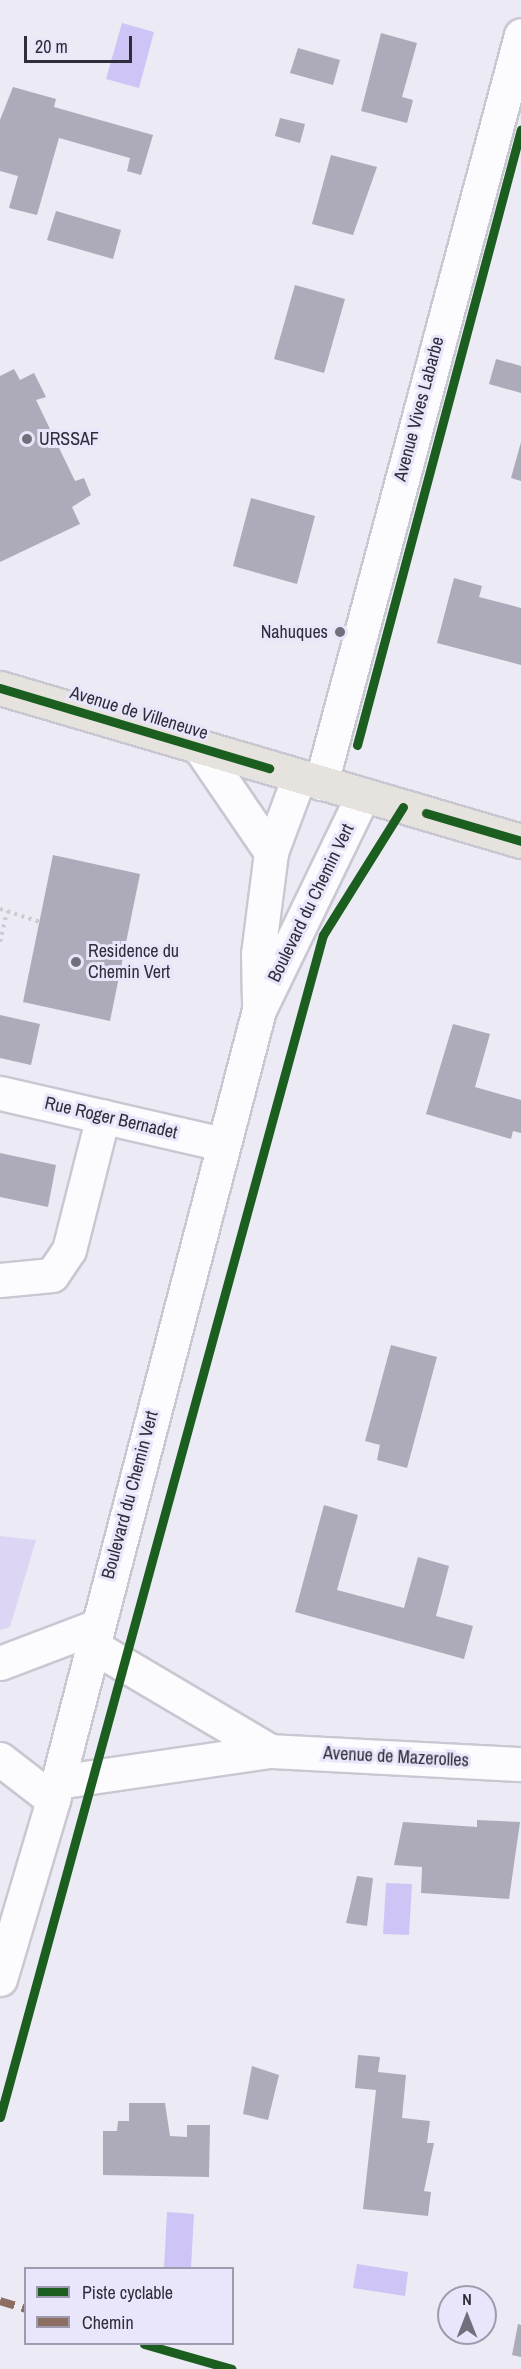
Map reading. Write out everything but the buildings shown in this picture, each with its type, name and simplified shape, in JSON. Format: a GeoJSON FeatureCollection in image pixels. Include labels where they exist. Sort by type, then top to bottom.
{"type":"FeatureCollection","features":[{"type":"Feature","properties":{"kind":"main road","name":"Avenue de Villeneuve"},"geometry":{"type":"LineString","coordinates":[[0,688],[521,841]]}},
{"type":"Feature","properties":{"kind":"street","name":"Avenue Vives Labarbe"},"geometry":{"type":"LineString","coordinates":[[310,780],[521,35]]}},
{"type":"Feature","properties":{"kind":"street"},"geometry":{"type":"LineString","coordinates":[[200,748],[271,852]]}},
{"type":"Feature","properties":{"kind":"street","name":"Boulevard du Chemin Vert"},"geometry":{"type":"LineString","coordinates":[[259,1010],[258,954],[271,852],[310,780]]}},
{"type":"Feature","properties":{"kind":"street","name":"Boulevard du Chemin Vert"},"geometry":{"type":"LineString","coordinates":[[0,1979],[55,1791],[93,1636],[259,1010],[363,795]]}},
{"type":"Feature","properties":{"kind":"street","name":"Rue Roger Bernadet"},"geometry":{"type":"LineString","coordinates":[[0,1093],[223,1144]]}},
{"type":"Feature","properties":{"kind":"street"},"geometry":{"type":"LineString","coordinates":[[0,1280],[52,1275],[69,1250],[103,1116]]}},
{"type":"Feature","properties":{"kind":"street"},"geometry":{"type":"LineString","coordinates":[[0,1663],[93,1636]]}},
{"type":"Feature","properties":{"kind":"street","name":"Avenue de Mazerolles"},"geometry":{"type":"LineString","coordinates":[[93,1636],[270,1751]]}},
{"type":"Feature","properties":{"kind":"street","name":"Avenue de Mazerolles"},"geometry":{"type":"LineString","coordinates":[[55,1791],[270,1751],[521,1764]]}},
{"type":"Feature","properties":{"kind":"street"},"geometry":{"type":"LineString","coordinates":[[0,1759],[55,1791]]}},
{"type":"Feature","properties":{"kind":"path"},"geometry":{"type":"LineString","coordinates":[[0,909],[40,922]]}},
{"type":"Feature","properties":{"kind":"path"},"geometry":{"type":"LineString","coordinates":[[0,942],[7,912]]}},
{"type":"Feature","properties":{"kind":"shaded area"},"geometry":{"type":"Polygon","coordinates":[[[122,23],[154,32],[139,88],[106,79],[122,23]]]}},
{"type":"Feature","properties":{"kind":"shaded area"},"geometry":{"type":"Polygon","coordinates":[[[0,1536],[36,1540],[10,1627],[0,1630],[0,1536]]]}},
{"type":"Feature","properties":{"kind":"shaded area"},"geometry":{"type":"Polygon","coordinates":[[[386,1883],[412,1884],[409,1935],[383,1934],[386,1883]]]}},
{"type":"Feature","properties":{"kind":"shaded area"},"geometry":{"type":"Polygon","coordinates":[[[167,2212],[194,2214],[191,2267],[164,2267],[167,2212]]]}},
{"type":"Feature","properties":{"kind":"shaded area"},"geometry":{"type":"Polygon","coordinates":[[[357,2264],[408,2272],[405,2296],[353,2288],[357,2264]]]}},
{"type":"Feature","properties":{"kind":"marked path"},"geometry":{"type":"LineString","coordinates":[[0,2301],[24,2308]]}},
{"type":"Feature","properties":{"kind":"cycle path"},"geometry":{"type":"LineString","coordinates":[[357,745],[521,129]]}},
{"type":"Feature","properties":{"kind":"cycle path"},"geometry":{"type":"LineString","coordinates":[[0,688],[269,768]]}},
{"type":"Feature","properties":{"kind":"cycle path"},"geometry":{"type":"LineString","coordinates":[[0,2117],[323,935],[403,807]]}},
{"type":"Feature","properties":{"kind":"cycle path"},"geometry":{"type":"LineString","coordinates":[[426,813],[521,841]]}},
{"type":"Feature","properties":{"kind":"cycle path"},"geometry":{"type":"LineString","coordinates":[[148,2345],[232,2369]]}},
{"type":"Feature","properties":{"kind":"place","name":"URSSAF"},"geometry":{"type":"Point","coordinates":[27,439]}},
{"type":"Feature","properties":{"kind":"place","name":"Nahuques"},"geometry":{"type":"Point","coordinates":[340,632]}},
{"type":"Feature","properties":{"kind":"place","name":"Residence du Chemin Vert"},"geometry":{"type":"Point","coordinates":[76,962]}}]}
